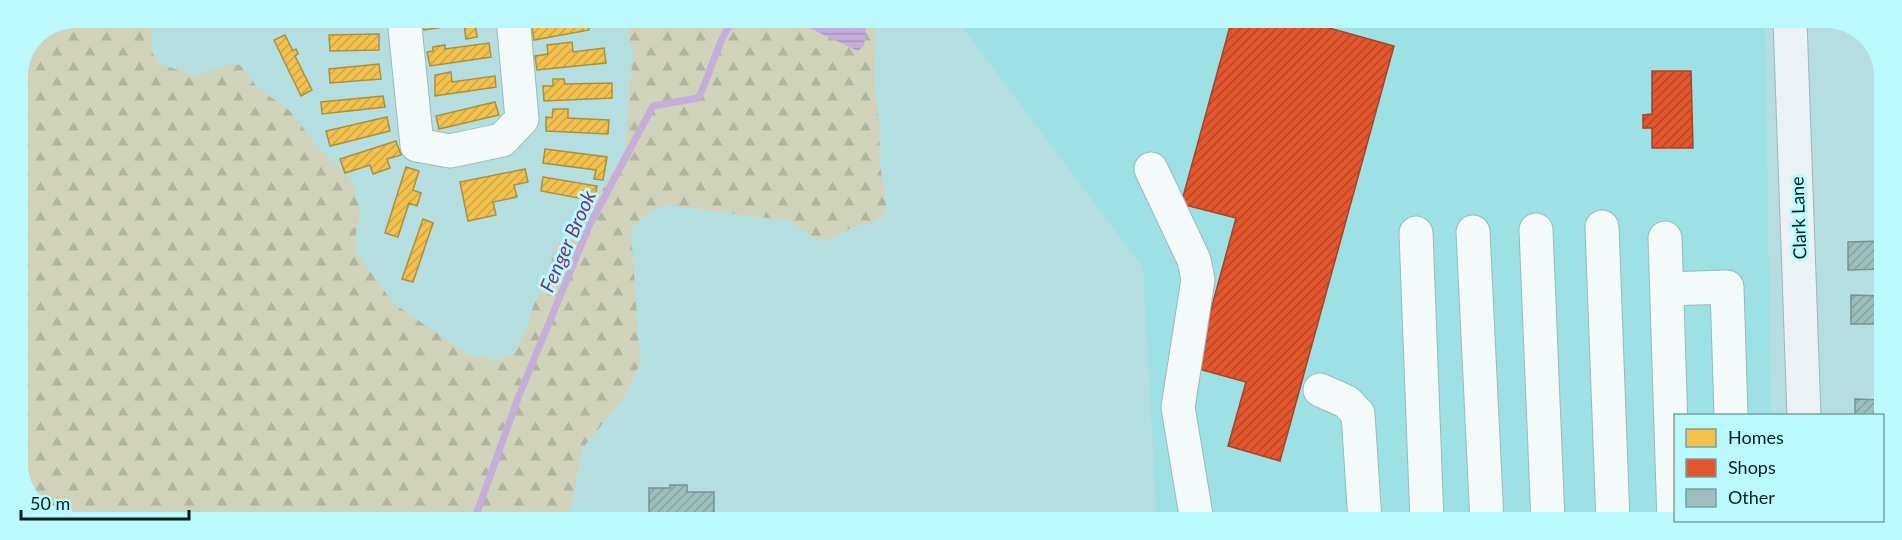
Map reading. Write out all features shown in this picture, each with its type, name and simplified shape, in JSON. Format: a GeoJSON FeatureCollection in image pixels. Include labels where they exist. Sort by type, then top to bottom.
{"type":"FeatureCollection","features":[{"type":"Feature","properties":{"kind":"main road","name":"Clark Lane"},"geometry":{"type":"LineString","coordinates":[[1790,28],[1804,414]]}},
{"type":"Feature","properties":{"kind":"street"},"geometry":{"type":"LineString","coordinates":[[405,28],[417,145],[450,152],[502,140],[522,119],[514,28]]}},
{"type":"Feature","properties":{"kind":"street"},"geometry":{"type":"LineString","coordinates":[[1151,169],[1194,260],[1198,280],[1178,407],[1196,512]]}},
{"type":"Feature","properties":{"kind":"street"},"geometry":{"type":"LineString","coordinates":[[1602,227],[1613,512]]}},
{"type":"Feature","properties":{"kind":"street"},"geometry":{"type":"LineString","coordinates":[[1536,230],[1548,512]]}},
{"type":"Feature","properties":{"kind":"street"},"geometry":{"type":"LineString","coordinates":[[1473,232],[1487,512]]}},
{"type":"Feature","properties":{"kind":"street"},"geometry":{"type":"LineString","coordinates":[[1416,233],[1427,512]]}},
{"type":"Feature","properties":{"kind":"street"},"geometry":{"type":"LineString","coordinates":[[1665,238],[1674,512]]}},
{"type":"Feature","properties":{"kind":"street"},"geometry":{"type":"LineString","coordinates":[[1667,289],[1727,287],[1731,414]]}},
{"type":"Feature","properties":{"kind":"street"},"geometry":{"type":"LineString","coordinates":[[1320,390],[1347,402],[1358,414],[1364,512]]}},
{"type":"Feature","properties":{"kind":"shaded area"},"geometry":{"type":"Polygon","coordinates":[[[809,28],[866,28],[864,46],[858,51],[809,28]]]}},
{"type":"Feature","properties":{"kind":"shaded area"},"geometry":{"type":"Polygon","coordinates":[[[963,28],[1765,28],[1771,414],[1674,414],[1674,512],[1157,512],[1143,268],[963,28]]]}},
{"type":"Feature","properties":{"kind":"green space"},"geometry":{"type":"Polygon","coordinates":[[[151,28],[152,52],[160,64],[195,76],[232,64],[240,65],[258,88],[289,110],[317,146],[351,180],[360,210],[355,239],[357,254],[393,303],[467,354],[496,360],[511,356],[517,350],[527,329],[533,306],[548,279],[554,249],[599,196],[625,149],[633,54],[627,28],[809,28],[858,51],[866,28],[876,28],[874,82],[879,121],[880,166],[887,211],[874,222],[852,227],[839,236],[823,241],[816,239],[790,221],[668,205],[653,210],[631,229],[640,363],[624,398],[582,449],[571,512],[77,512],[58,508],[45,500],[38,493],[29,473],[28,77],[32,58],[37,50],[50,37],[67,29],[151,28]]]}},
{"type":"Feature","properties":{"kind":"building: Homes"},"geometry":{"type":"Polygon","coordinates":[[[465,28],[476,28],[477,37],[466,39],[465,28]]]}},
{"type":"Feature","properties":{"kind":"building: Homes"},"geometry":{"type":"Polygon","coordinates":[[[532,28],[589,28],[589,30],[534,40],[532,28]]]}},
{"type":"Feature","properties":{"kind":"building: Homes"},"geometry":{"type":"Polygon","coordinates":[[[379,34],[379,50],[330,51],[329,35],[379,34]]]}},
{"type":"Feature","properties":{"kind":"building: Homes"},"geometry":{"type":"Polygon","coordinates":[[[285,35],[293,51],[296,49],[298,54],[295,56],[312,90],[301,96],[274,40],[285,35]]]}},
{"type":"Feature","properties":{"kind":"building: Homes"},"geometry":{"type":"Polygon","coordinates":[[[572,42],[573,52],[604,48],[606,63],[537,70],[535,56],[548,54],[547,45],[572,42]]]}},
{"type":"Feature","properties":{"kind":"building: Homes"},"geometry":{"type":"Polygon","coordinates":[[[489,43],[491,57],[430,66],[427,52],[433,51],[433,47],[445,45],[445,49],[489,43]]]}},
{"type":"Feature","properties":{"kind":"building: Homes"},"geometry":{"type":"Polygon","coordinates":[[[379,64],[381,79],[330,83],[329,69],[379,64]]]}},
{"type":"Feature","properties":{"kind":"building: Homes"},"geometry":{"type":"Polygon","coordinates":[[[451,72],[452,82],[495,76],[496,87],[435,96],[435,75],[451,72]]]}},
{"type":"Feature","properties":{"kind":"building: Homes"},"geometry":{"type":"Polygon","coordinates":[[[553,79],[564,79],[565,84],[612,83],[612,98],[544,101],[543,86],[553,86],[553,79]]]}},
{"type":"Feature","properties":{"kind":"building: Homes"},"geometry":{"type":"Polygon","coordinates":[[[383,96],[385,107],[322,114],[321,102],[383,96]]]}},
{"type":"Feature","properties":{"kind":"building: Homes"},"geometry":{"type":"Polygon","coordinates":[[[495,102],[499,115],[439,129],[436,116],[495,102]]]}},
{"type":"Feature","properties":{"kind":"building: Homes"},"geometry":{"type":"Polygon","coordinates":[[[553,109],[568,109],[568,118],[609,120],[608,134],[546,131],[546,117],[552,118],[553,109]]]}},
{"type":"Feature","properties":{"kind":"building: Homes"},"geometry":{"type":"Polygon","coordinates":[[[387,117],[390,131],[330,146],[326,131],[387,117]]]}},
{"type":"Feature","properties":{"kind":"building: Homes"},"geometry":{"type":"Polygon","coordinates":[[[396,141],[401,155],[387,159],[390,168],[373,174],[370,165],[345,173],[340,159],[396,141]]]}},
{"type":"Feature","properties":{"kind":"building: Homes"},"geometry":{"type":"Polygon","coordinates":[[[545,149],[607,157],[603,180],[594,179],[596,170],[543,163],[545,149]]]}},
{"type":"Feature","properties":{"kind":"building: Homes"},"geometry":{"type":"Polygon","coordinates":[[[406,167],[419,171],[413,190],[421,193],[417,206],[409,203],[398,237],[385,233],[406,167]]]}},
{"type":"Feature","properties":{"kind":"building: Homes"},"geometry":{"type":"Polygon","coordinates":[[[525,169],[528,182],[514,185],[517,197],[493,202],[496,215],[468,221],[460,182],[525,169]]]}},
{"type":"Feature","properties":{"kind":"building: Homes"},"geometry":{"type":"Polygon","coordinates":[[[543,177],[597,186],[594,201],[541,191],[543,177]]]}},
{"type":"Feature","properties":{"kind":"building: Homes"},"geometry":{"type":"Polygon","coordinates":[[[423,219],[433,223],[413,282],[402,279],[423,219]]]}},
{"type":"Feature","properties":{"kind":"building: Shops"},"geometry":{"type":"Polygon","coordinates":[[[1230,28],[1329,28],[1394,46],[1280,461],[1228,446],[1246,382],[1195,368],[1236,218],[1181,204],[1230,28]]]}},
{"type":"Feature","properties":{"kind":"building: Shops"},"geometry":{"type":"Polygon","coordinates":[[[1652,71],[1691,71],[1693,148],[1652,148],[1652,128],[1643,128],[1643,115],[1652,114],[1652,71]]]}},
{"type":"Feature","properties":{"kind":"building: Other"},"geometry":{"type":"Polygon","coordinates":[[[1873,241],[1874,269],[1848,270],[1848,242],[1873,241]]]}},
{"type":"Feature","properties":{"kind":"building: Other"},"geometry":{"type":"Polygon","coordinates":[[[1851,295],[1874,296],[1874,324],[1851,324],[1851,295]]]}},
{"type":"Feature","properties":{"kind":"building: Other"},"geometry":{"type":"Polygon","coordinates":[[[1855,399],[1874,400],[1874,414],[1855,414],[1855,399]]]}},
{"type":"Feature","properties":{"kind":"building: Other"},"geometry":{"type":"Polygon","coordinates":[[[670,485],[687,485],[687,492],[714,492],[714,512],[649,512],[649,488],[670,488],[670,485]]]}},
{"type":"Feature","properties":{"kind":"waterway","name":"Fenger Brook"},"geometry":{"type":"LineString","coordinates":[[477,512],[518,398],[589,226],[653,106],[698,98],[728,28]]}}]}
